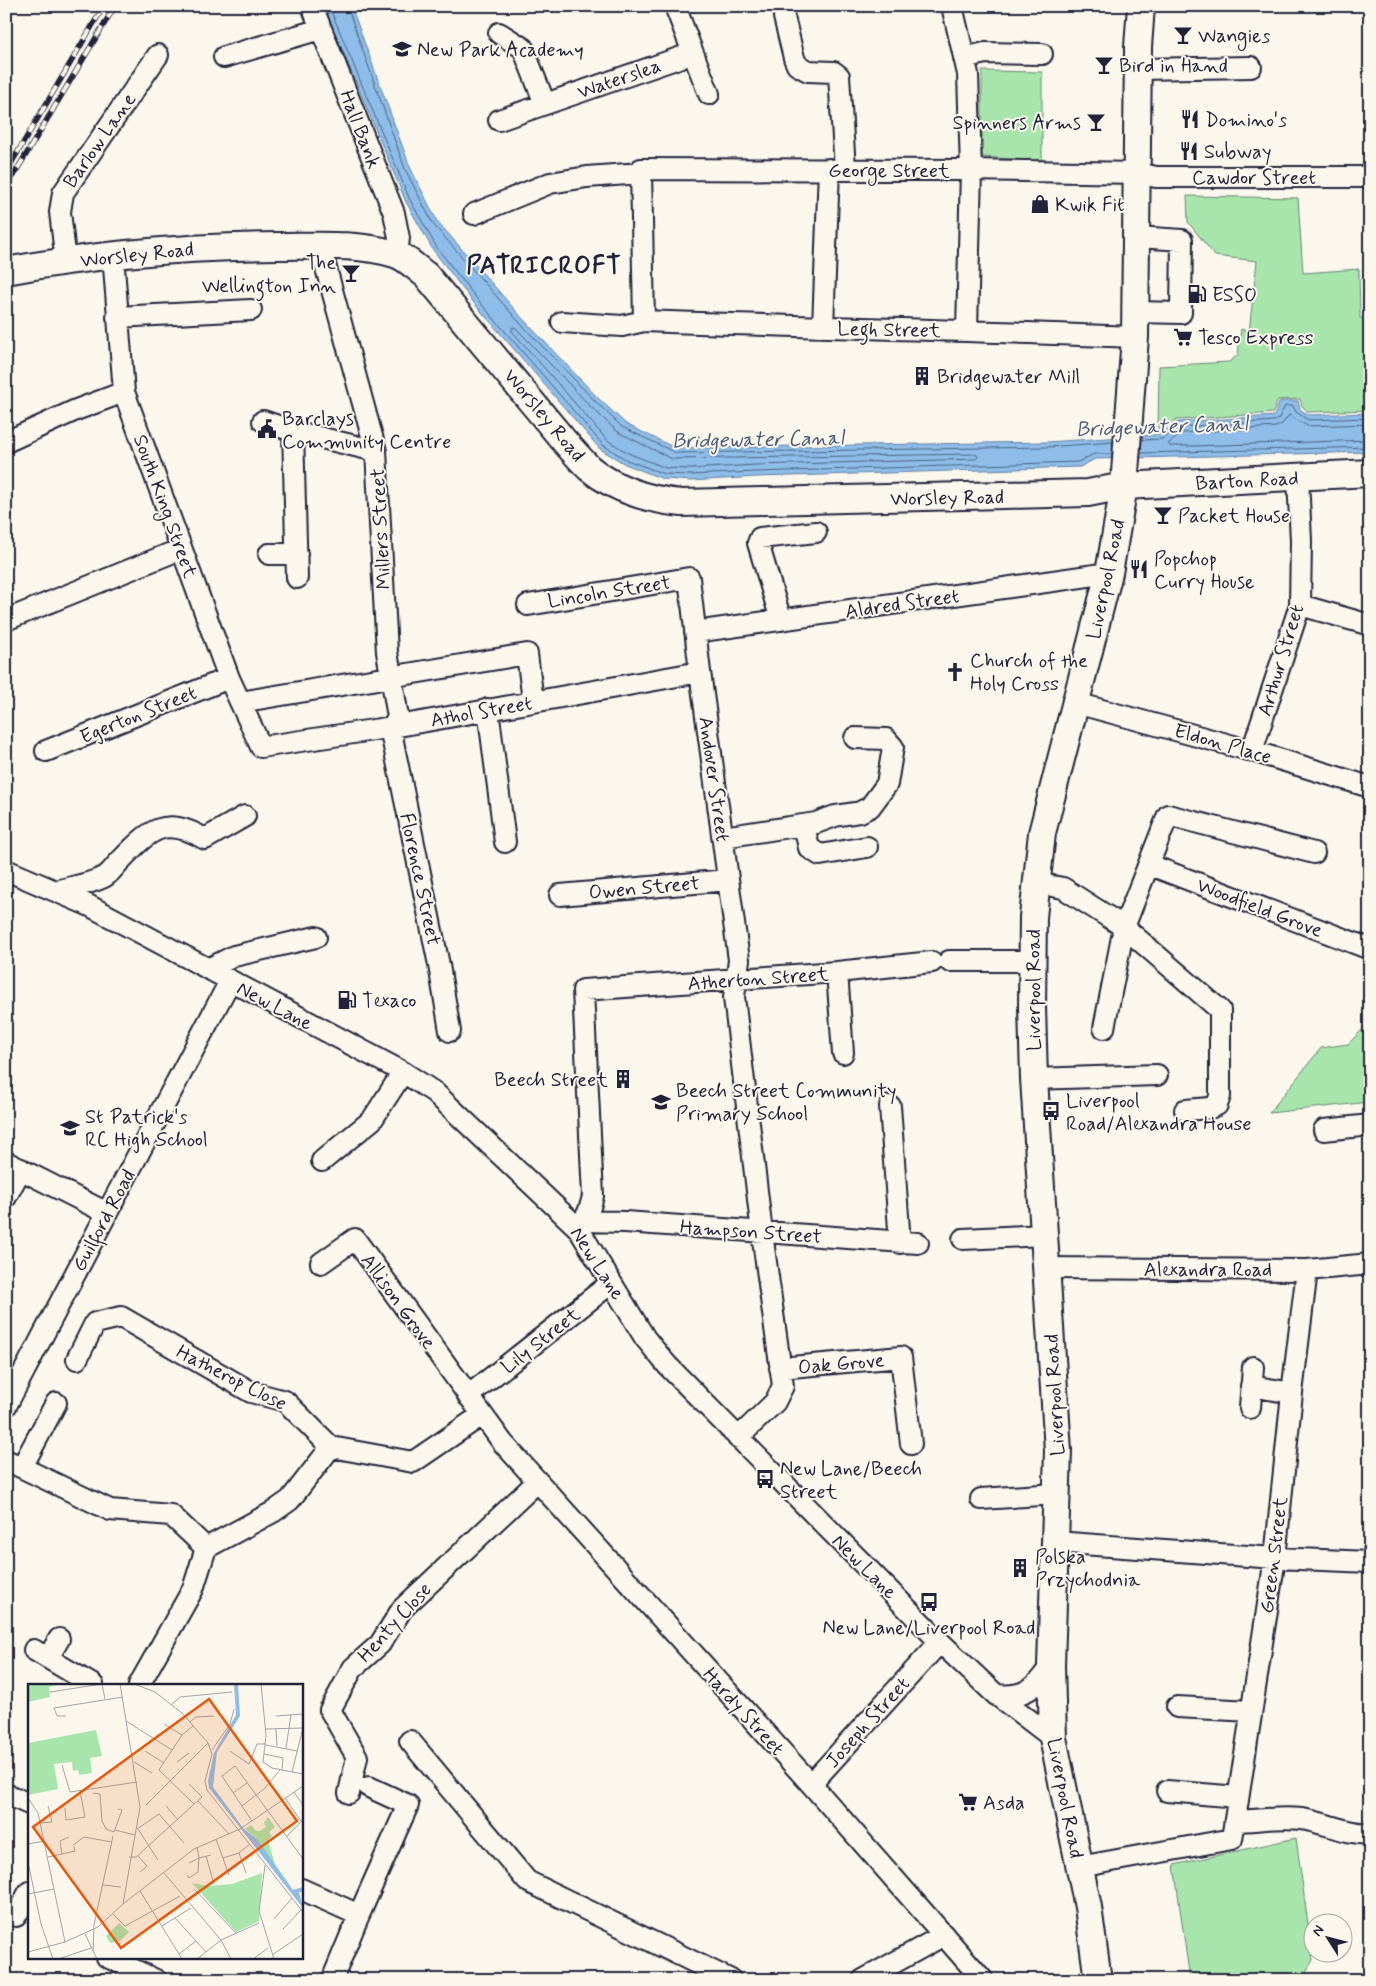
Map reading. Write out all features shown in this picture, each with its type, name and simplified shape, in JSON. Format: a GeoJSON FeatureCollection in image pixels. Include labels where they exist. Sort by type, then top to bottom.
{"type":"FeatureCollection","features":[{"type":"Feature","properties":{"kind":"main road","name":"Liverpool Road"},"geometry":{"type":"LineString","coordinates":[[1098,1980],[1094,1941],[1053,1738],[1051,1665],[1058,1451],[1034,1079],[1032,960],[1036,883],[1042,833],[1110,573],[1125,478],[1135,324],[1141,6]]}},
{"type":"Feature","properties":{"kind":"main road","name":"Worsley Road"},"geometry":{"type":"LineString","coordinates":[[6,270],[113,255],[212,247],[320,246],[362,248],[397,254],[426,275],[565,442],[590,468],[617,485],[650,498],[682,503],[1088,493],[1125,478]]}},
{"type":"Feature","properties":{"kind":"main road","name":"Barton Road"},"geometry":{"type":"LineString","coordinates":[[1125,478],[1298,478],[1370,473]]}},
{"type":"Feature","properties":{"kind":"street","name":"Hall Bank"},"geometry":{"type":"LineString","coordinates":[[312,6],[394,212],[399,238],[397,254]]}},
{"type":"Feature","properties":{"kind":"street"},"geometry":{"type":"LineString","coordinates":[[675,6],[709,94]]}},
{"type":"Feature","properties":{"kind":"street"},"geometry":{"type":"LineString","coordinates":[[952,6],[968,74],[971,170],[967,330]]}},
{"type":"Feature","properties":{"kind":"street"},"geometry":{"type":"LineString","coordinates":[[784,16],[797,65],[808,71],[834,72],[839,76],[837,169],[823,328]]}},
{"type":"Feature","properties":{"kind":"street"},"geometry":{"type":"LineString","coordinates":[[224,57],[321,29]]}},
{"type":"Feature","properties":{"kind":"street"},"geometry":{"type":"LineString","coordinates":[[499,33],[524,48],[545,104]]}},
{"type":"Feature","properties":{"kind":"street"},"geometry":{"type":"LineString","coordinates":[[963,51],[1042,54]]}},
{"type":"Feature","properties":{"kind":"street","name":"Waterslea"},"geometry":{"type":"LineString","coordinates":[[499,120],[692,53]]}},
{"type":"Feature","properties":{"kind":"street","name":"Barlow Lane"},"geometry":{"type":"LineString","coordinates":[[66,262],[60,212],[63,193],[158,55]]}},
{"type":"Feature","properties":{"kind":"street"},"geometry":{"type":"LineString","coordinates":[[1139,68],[1251,67]]}},
{"type":"Feature","properties":{"kind":"street","name":"George Street"},"geometry":{"type":"LineString","coordinates":[[474,214],[550,183],[641,171],[837,169],[1138,173]]}},
{"type":"Feature","properties":{"kind":"street"},"geometry":{"type":"LineString","coordinates":[[641,171],[644,321]]}},
{"type":"Feature","properties":{"kind":"street","name":"Cawdor Street"},"geometry":{"type":"LineString","coordinates":[[1138,173],[1156,177],[1370,177]]}},
{"type":"Feature","properties":{"kind":"street","name":"Legh Street"},"geometry":{"type":"LineString","coordinates":[[562,322],[622,326],[644,321],[823,328],[967,330],[1135,324],[1181,313],[1182,240],[1137,237]]}},
{"type":"Feature","properties":{"kind":"street","name":"Millers Street"},"geometry":{"type":"LineString","coordinates":[[320,246],[376,451],[387,652],[398,717],[393,727]]}},
{"type":"Feature","properties":{"kind":"street","name":"South King Street"},"geometry":{"type":"LineString","coordinates":[[113,255],[124,392],[229,678],[261,746]]}},
{"type":"Feature","properties":{"kind":"street"},"geometry":{"type":"LineString","coordinates":[[117,317],[251,310]]}},
{"type":"Feature","properties":{"kind":"street"},"geometry":{"type":"LineString","coordinates":[[6,442],[76,410],[124,392]]}},
{"type":"Feature","properties":{"kind":"street"},"geometry":{"type":"LineString","coordinates":[[263,421],[293,431],[376,451]]}},
{"type":"Feature","properties":{"kind":"street"},"geometry":{"type":"LineString","coordinates":[[293,431],[297,578]]}},
{"type":"Feature","properties":{"kind":"street","name":"Arthur Street"},"geometry":{"type":"LineString","coordinates":[[1252,751],[1300,605],[1302,541],[1298,478]]}},
{"type":"Feature","properties":{"kind":"street"},"geometry":{"type":"LineString","coordinates":[[781,620],[758,543],[760,538],[816,532]]}},
{"type":"Feature","properties":{"kind":"street"},"geometry":{"type":"LineString","coordinates":[[6,620],[181,549]]}},
{"type":"Feature","properties":{"kind":"street"},"geometry":{"type":"LineString","coordinates":[[269,554],[297,554]]}},
{"type":"Feature","properties":{"kind":"street","name":"Aldred Street"},"geometry":{"type":"LineString","coordinates":[[695,632],[1110,573]]}},
{"type":"Feature","properties":{"kind":"street","name":"Lincoln Street"},"geometry":{"type":"LineString","coordinates":[[528,605],[689,578]]}},
{"type":"Feature","properties":{"kind":"street","name":"Andover Street"},"geometry":{"type":"LineString","coordinates":[[689,578],[739,960],[736,979]]}},
{"type":"Feature","properties":{"kind":"street"},"geometry":{"type":"LineString","coordinates":[[1300,605],[1370,624]]}},
{"type":"Feature","properties":{"kind":"street"},"geometry":{"type":"LineString","coordinates":[[240,702],[527,654],[533,702]]}},
{"type":"Feature","properties":{"kind":"street","name":"Athol Street"},"geometry":{"type":"LineString","coordinates":[[261,746],[393,727],[700,672]]}},
{"type":"Feature","properties":{"kind":"street","name":"Egerton Street"},"geometry":{"type":"LineString","coordinates":[[46,752],[229,678]]}},
{"type":"Feature","properties":{"kind":"street","name":"Eldon Place"},"geometry":{"type":"LineString","coordinates":[[1076,703],[1252,751],[1370,787]]}},
{"type":"Feature","properties":{"kind":"street"},"geometry":{"type":"LineString","coordinates":[[488,709],[504,842]]}},
{"type":"Feature","properties":{"kind":"street","name":"Florence Street"},"geometry":{"type":"LineString","coordinates":[[393,727],[392,736],[439,965],[450,1031]]}},
{"type":"Feature","properties":{"kind":"street"},"geometry":{"type":"LineString","coordinates":[[723,838],[810,824],[835,816],[860,812],[870,807],[887,784],[893,747],[886,739],[855,738]]}},
{"type":"Feature","properties":{"kind":"street"},"geometry":{"type":"LineString","coordinates":[[1104,1028],[1124,927],[1150,865],[1168,815],[1314,853]]}},
{"type":"Feature","properties":{"kind":"street"},"geometry":{"type":"LineString","coordinates":[[56,891],[105,876],[138,843],[159,828],[173,826],[189,830],[205,839],[245,816]]}},
{"type":"Feature","properties":{"kind":"street"},"geometry":{"type":"LineString","coordinates":[[810,824],[809,848],[820,855],[866,848]]}},
{"type":"Feature","properties":{"kind":"street","name":"Woodfield Grove"},"geometry":{"type":"LineString","coordinates":[[1150,865],[1370,949]]}},
{"type":"Feature","properties":{"kind":"street","name":"New Lane"},"geometry":{"type":"LineString","coordinates":[[6,870],[88,905],[403,1072],[434,1092],[581,1224],[611,1283],[645,1338],[667,1365],[940,1642],[996,1695],[1053,1738]]}},
{"type":"Feature","properties":{"kind":"street","name":"Owen Street"},"geometry":{"type":"LineString","coordinates":[[560,895],[728,880]]}},
{"type":"Feature","properties":{"kind":"street"},"geometry":{"type":"LineString","coordinates":[[1036,883],[1063,888],[1124,927],[1220,1010],[1220,1096],[1217,1105],[1210,1108],[1185,1110]]}},
{"type":"Feature","properties":{"kind":"street"},"geometry":{"type":"LineString","coordinates":[[208,969],[234,956],[316,937]]}},
{"type":"Feature","properties":{"kind":"street","name":"Atherton Street"},"geometry":{"type":"LineString","coordinates":[[581,1224],[590,1210],[593,1196],[583,990],[837,972],[941,961],[1032,960]]}},
{"type":"Feature","properties":{"kind":"street"},"geometry":{"type":"LineString","coordinates":[[837,972],[843,1053]]}},
{"type":"Feature","properties":{"kind":"street"},"geometry":{"type":"LineString","coordinates":[[736,979],[734,997],[762,1233],[783,1386],[775,1402],[738,1438]]}},
{"type":"Feature","properties":{"kind":"street","name":"Guilford Road"},"geometry":{"type":"LineString","coordinates":[[6,1406],[230,981]]}},
{"type":"Feature","properties":{"kind":"street"},"geometry":{"type":"LineString","coordinates":[[322,1162],[372,1120],[403,1072]]}},
{"type":"Feature","properties":{"kind":"street"},"geometry":{"type":"LineString","coordinates":[[1034,1079],[1157,1075]]}},
{"type":"Feature","properties":{"kind":"street","name":"Hampson Street"},"geometry":{"type":"LineString","coordinates":[[581,1224],[625,1222],[909,1243],[884,1131],[890,1106]]}},
{"type":"Feature","properties":{"kind":"street"},"geometry":{"type":"LineString","coordinates":[[1324,1130],[1370,1125]]}},
{"type":"Feature","properties":{"kind":"street"},"geometry":{"type":"LineString","coordinates":[[6,1198],[14,1165],[107,1213]]}},
{"type":"Feature","properties":{"kind":"street"},"geometry":{"type":"LineString","coordinates":[[963,1239],[1043,1235]]}},
{"type":"Feature","properties":{"kind":"street","name":"Allison Grove"},"geometry":{"type":"LineString","coordinates":[[321,1263],[355,1239],[468,1396]]}},
{"type":"Feature","properties":{"kind":"street","name":"Alexandra Road"},"geometry":{"type":"LineString","coordinates":[[1046,1268],[1307,1270],[1370,1264]]}},
{"type":"Feature","properties":{"kind":"street","name":"Green Street"},"geometry":{"type":"LineString","coordinates":[[1233,1830],[1274,1558],[1307,1270]]}},
{"type":"Feature","properties":{"kind":"street","name":"Lily Street"},"geometry":{"type":"LineString","coordinates":[[468,1396],[611,1283]]}},
{"type":"Feature","properties":{"kind":"street","name":"Hatherop Close"},"geometry":{"type":"LineString","coordinates":[[77,1359],[96,1323],[121,1317],[251,1392],[286,1401],[331,1447]]}},
{"type":"Feature","properties":{"kind":"street","name":"Oak Grove"},"geometry":{"type":"LineString","coordinates":[[780,1368],[901,1357],[911,1444]]}},
{"type":"Feature","properties":{"kind":"street"},"geometry":{"type":"LineString","coordinates":[[1250,1408],[1252,1377],[1292,1394]]}},
{"type":"Feature","properties":{"kind":"street"},"geometry":{"type":"LineString","coordinates":[[140,1684],[193,1589],[206,1548],[273,1512],[290,1500],[331,1447],[413,1462],[482,1415],[468,1396]]}},
{"type":"Feature","properties":{"kind":"street"},"geometry":{"type":"LineString","coordinates":[[56,1403],[14,1464],[110,1510],[171,1515],[206,1548]]}},
{"type":"Feature","properties":{"kind":"street","name":"Hardy Street"},"geometry":{"type":"LineString","coordinates":[[482,1415],[536,1482],[811,1784],[983,1980]]}},
{"type":"Feature","properties":{"kind":"street","name":"Henty Close"},"geometry":{"type":"LineString","coordinates":[[349,1792],[357,1757],[330,1710],[353,1668],[380,1644],[402,1609],[536,1482]]}},
{"type":"Feature","properties":{"kind":"street"},"geometry":{"type":"LineString","coordinates":[[981,1499],[1056,1494]]}},
{"type":"Feature","properties":{"kind":"street"},"geometry":{"type":"LineString","coordinates":[[1055,1542],[1274,1558],[1370,1562]]}},
{"type":"Feature","properties":{"kind":"street"},"geometry":{"type":"LineString","coordinates":[[59,1639],[41,1654],[91,1684]]}},
{"type":"Feature","properties":{"kind":"street","name":"Joseph Street"},"geometry":{"type":"LineString","coordinates":[[811,1784],[940,1642]]}},
{"type":"Feature","properties":{"kind":"street"},"geometry":{"type":"LineString","coordinates":[[996,1695],[1018,1695],[1026,1692],[1036,1686],[1051,1665]]}},
{"type":"Feature","properties":{"kind":"street"},"geometry":{"type":"LineString","coordinates":[[1177,1707],[1251,1711]]}},
{"type":"Feature","properties":{"kind":"street"},"geometry":{"type":"LineString","coordinates":[[410,1741],[527,1881],[731,1980]]}},
{"type":"Feature","properties":{"kind":"street"},"geometry":{"type":"LineString","coordinates":[[332,1980],[408,1805],[369,1787]]}},
{"type":"Feature","properties":{"kind":"street"},"geometry":{"type":"LineString","coordinates":[[1167,1791],[1238,1797]]}},
{"type":"Feature","properties":{"kind":"street"},"geometry":{"type":"LineString","coordinates":[[6,1794],[28,1804]]}},
{"type":"Feature","properties":{"kind":"street"},"geometry":{"type":"LineString","coordinates":[[1079,1867],[1233,1830],[1300,1819],[1326,1824],[1346,1831],[1370,1834]]}},
{"type":"Feature","properties":{"kind":"street"},"geometry":{"type":"LineString","coordinates":[[302,1888],[359,1915]]}},
{"type":"Feature","properties":{"kind":"street"},"geometry":{"type":"LineString","coordinates":[[17,1916],[28,1894]]}},
{"type":"Feature","properties":{"kind":"street"},"geometry":{"type":"LineString","coordinates":[[863,1980],[944,1935]]}},
{"type":"Feature","properties":{"kind":"street"},"geometry":{"type":"LineString","coordinates":[[109,1958],[156,1980]]}},
{"type":"Feature","properties":{"kind":"green space"},"geometry":{"type":"Polygon","coordinates":[[[982,71],[1042,72],[1042,161],[982,157],[982,71]]]}},
{"type":"Feature","properties":{"kind":"green space"},"geometry":{"type":"Polygon","coordinates":[[[1187,196],[1298,198],[1303,273],[1359,269],[1360,318],[1370,319],[1370,410],[1308,412],[1302,406],[1300,399],[1278,400],[1273,413],[1177,420],[1158,432],[1159,366],[1229,362],[1238,355],[1241,329],[1249,332],[1257,261],[1215,256],[1188,222],[1187,196]]]}},
{"type":"Feature","properties":{"kind":"green space"},"geometry":{"type":"Polygon","coordinates":[[[1370,1022],[1370,1102],[1269,1113],[1321,1048],[1348,1044],[1370,1022]]]}},
{"type":"Feature","properties":{"kind":"green space"},"geometry":{"type":"Polygon","coordinates":[[[1296,1838],[1307,1914],[1304,1914],[1304,1964],[1311,1964],[1301,1980],[1190,1980],[1174,1865],[1296,1838]]]}},
{"type":"Feature","properties":{"kind":"water"},"geometry":{"type":"Polygon","coordinates":[[[324,6],[351,6],[410,167],[437,221],[523,319],[598,398],[626,424],[675,448],[1047,442],[1153,435],[1160,434],[1178,422],[1274,416],[1280,401],[1298,401],[1300,409],[1308,415],[1370,413],[1370,452],[1095,459],[1080,467],[757,477],[691,481],[663,479],[625,464],[600,449],[473,302],[433,250],[406,202],[324,6]]]}},
{"type":"Feature","properties":{"kind":"railway"},"geometry":{"type":"LineString","coordinates":[[6,172],[104,6]]}},
{"type":"Feature","properties":{"kind":"railway"},"geometry":{"type":"LineString","coordinates":[[6,188],[115,6]]}},
{"type":"Feature","properties":{"kind":"place","name":"Wangies"},"geometry":{"type":"Point","coordinates":[1183,35]}},
{"type":"Feature","properties":{"kind":"place","name":"New Park Academy"},"geometry":{"type":"Point","coordinates":[402,49]}},
{"type":"Feature","properties":{"kind":"place","name":"Bird in Hand"},"geometry":{"type":"Point","coordinates":[1104,65]}},
{"type":"Feature","properties":{"kind":"place","name":"Domino's"},"geometry":{"type":"Point","coordinates":[1190,119]}},
{"type":"Feature","properties":{"kind":"place","name":"Spinners Arms"},"geometry":{"type":"Point","coordinates":[1096,122]}},
{"type":"Feature","properties":{"kind":"place","name":"Subway"},"geometry":{"type":"Point","coordinates":[1189,151]}},
{"type":"Feature","properties":{"kind":"place","name":"Kwik Fit"},"geometry":{"type":"Point","coordinates":[1040,204]}},
{"type":"Feature","properties":{"kind":"place","name":"The Wellington Inn"},"geometry":{"type":"Point","coordinates":[351,273]}},
{"type":"Feature","properties":{"kind":"place","name":"ESSO"},"geometry":{"type":"Point","coordinates":[1197,294]}},
{"type":"Feature","properties":{"kind":"place","name":"Tesco Express"},"geometry":{"type":"Point","coordinates":[1183,337]}},
{"type":"Feature","properties":{"kind":"place","name":"Bridgewater Mill"},"geometry":{"type":"Point","coordinates":[922,376]}},
{"type":"Feature","properties":{"kind":"place","name":"Barclays Community Centre"},"geometry":{"type":"Point","coordinates":[267,429]}},
{"type":"Feature","properties":{"kind":"place","name":"Packet House"},"geometry":{"type":"Point","coordinates":[1163,515]}},
{"type":"Feature","properties":{"kind":"place","name":"Popchop Curry House"},"geometry":{"type":"Point","coordinates":[1139,569]}},
{"type":"Feature","properties":{"kind":"place","name":"Church of the Holy Cross"},"geometry":{"type":"Point","coordinates":[955,672]}},
{"type":"Feature","properties":{"kind":"place","name":"Texaco"},"geometry":{"type":"Point","coordinates":[347,1000]}},
{"type":"Feature","properties":{"kind":"place","name":"Beech Street"},"geometry":{"type":"Point","coordinates":[623,1079]}},
{"type":"Feature","properties":{"kind":"place","name":"Beech Street Community Primary School"},"geometry":{"type":"Point","coordinates":[661,1102]}},
{"type":"Feature","properties":{"kind":"place","name":"Liverpool Road/Alexandra House"},"geometry":{"type":"Point","coordinates":[1051,1111]}},
{"type":"Feature","properties":{"kind":"place","name":"St Patrick's RC High School"},"geometry":{"type":"Point","coordinates":[70,1128]}},
{"type":"Feature","properties":{"kind":"place","name":"New Lane/Beech Street"},"geometry":{"type":"Point","coordinates":[765,1479]}},
{"type":"Feature","properties":{"kind":"place","name":"Polska Przychodnia"},"geometry":{"type":"Point","coordinates":[1020,1568]}},
{"type":"Feature","properties":{"kind":"place","name":"New Lane/Liverpool Road"},"geometry":{"type":"Point","coordinates":[929,1602]}},
{"type":"Feature","properties":{"kind":"place","name":"Asda"},"geometry":{"type":"Point","coordinates":[968,1802]}},
{"type":"Feature","properties":{"kind":"district","name":"PATRICROFT"},"geometry":{"type":"Point","coordinates":[544,264]}},
{"type":"Feature","properties":{"kind":"water label","name":"Bridgewater Canal"},"geometry":{"type":"Point","coordinates":[1162,426]}},
{"type":"Feature","properties":{"kind":"water label","name":"Bridgewater Canal"},"geometry":{"type":"Point","coordinates":[758,439]}}]}
